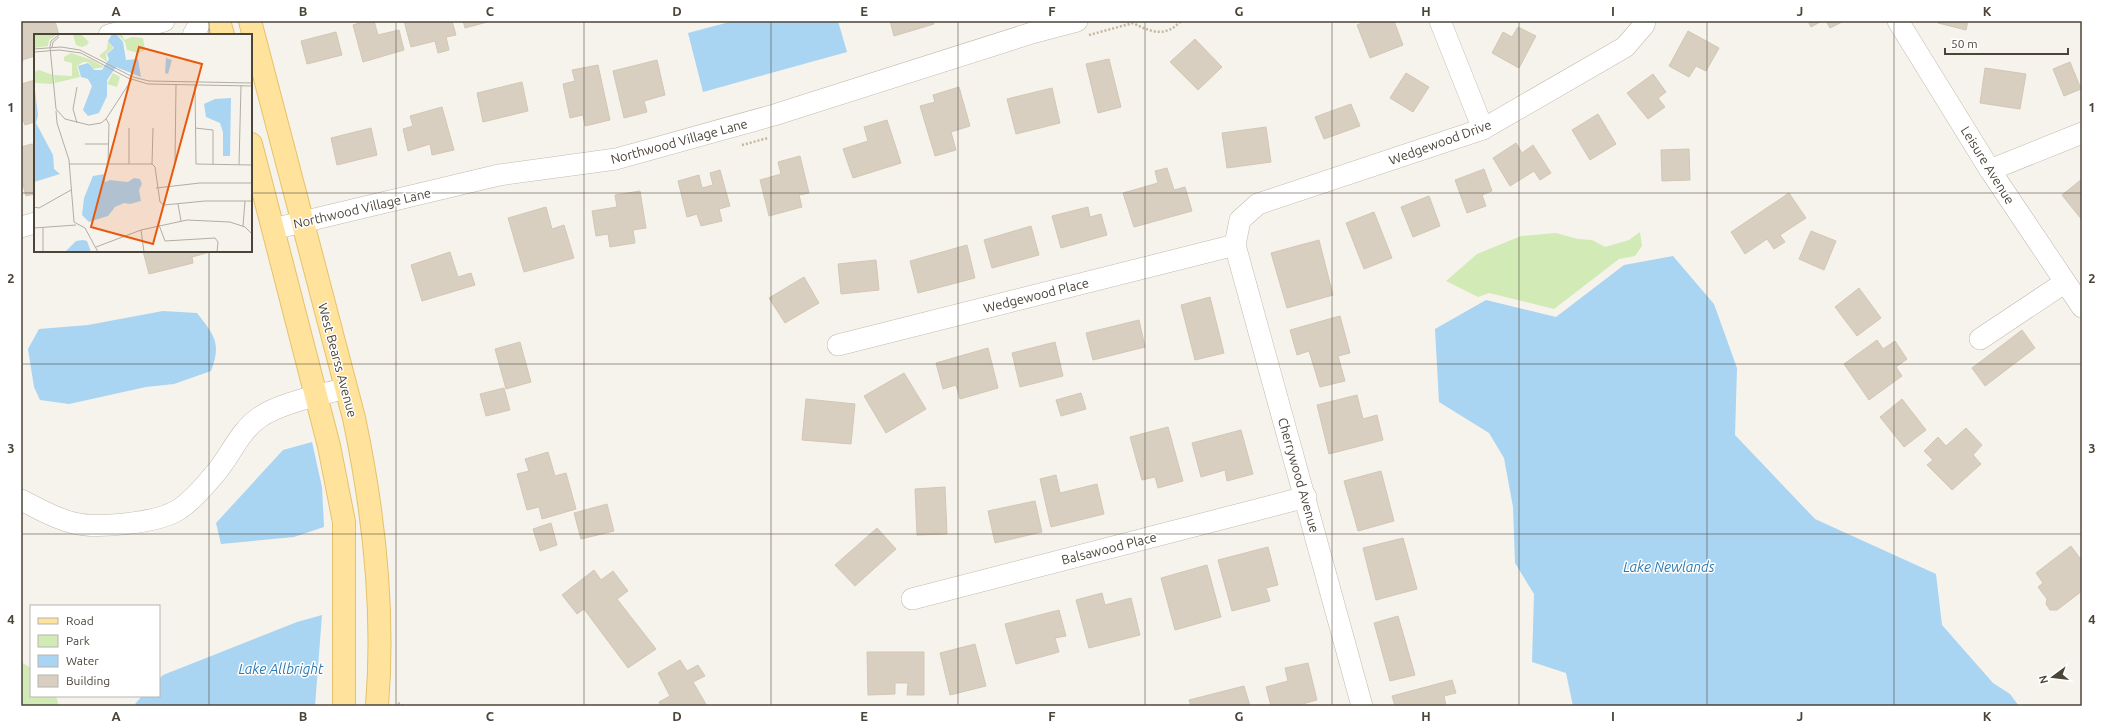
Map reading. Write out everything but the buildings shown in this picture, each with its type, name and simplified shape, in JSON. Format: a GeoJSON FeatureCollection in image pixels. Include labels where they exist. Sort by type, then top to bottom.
{"type":"FeatureCollection","features":[{"type":"Feature","properties":{"kind":"main road","name":"West Bearss Avenue"},"geometry":{"type":"LineString","coordinates":[[250,21],[346,388],[364,467],[374,528],[381,661],[388,705]]}},
{"type":"Feature","properties":{"kind":"main road"},"geometry":{"type":"LineString","coordinates":[[203,24],[221,34]]}},
{"type":"Feature","properties":{"kind":"main road"},"geometry":{"type":"LineString","coordinates":[[252,148],[329,446],[344,522],[344,706]]}},
{"type":"Feature","properties":{"kind":"street"},"geometry":{"type":"LineString","coordinates":[[101,21],[105,34]]}},
{"type":"Feature","properties":{"kind":"street"},"geometry":{"type":"LineString","coordinates":[[113,34],[164,21]]}},
{"type":"Feature","properties":{"kind":"street","name":"Northwood Village Lane"},"geometry":{"type":"LineString","coordinates":[[273,229],[499,175],[616,159],[774,115],[1035,32],[1077,21]]}},
{"type":"Feature","properties":{"kind":"street"},"geometry":{"type":"LineString","coordinates":[[1440,21],[1483,129]]}},
{"type":"Feature","properties":{"kind":"street","name":"Wedgewood Drive"},"geometry":{"type":"LineString","coordinates":[[1234,245],[1240,220],[1258,204],[1483,129],[1625,47],[1644,25],[1645,21]]}},
{"type":"Feature","properties":{"kind":"street","name":"Leisure Avenue"},"geometry":{"type":"LineString","coordinates":[[1898,21],[1990,170],[2064,283],[2082,307]]}},
{"type":"Feature","properties":{"kind":"street"},"geometry":{"type":"LineString","coordinates":[[1990,170],[2082,133]]}},
{"type":"Feature","properties":{"kind":"street"},"geometry":{"type":"LineString","coordinates":[[21,227],[34,223]]}},
{"type":"Feature","properties":{"kind":"street","name":"Wedgewood Place"},"geometry":{"type":"LineString","coordinates":[[838,345],[1234,245]]}},
{"type":"Feature","properties":{"kind":"street","name":"Cherrywood Avenue"},"geometry":{"type":"LineString","coordinates":[[1234,245],[1306,497],[1362,706]]}},
{"type":"Feature","properties":{"kind":"street"},"geometry":{"type":"LineString","coordinates":[[1980,340],[2064,283]]}},
{"type":"Feature","properties":{"kind":"street"},"geometry":{"type":"LineString","coordinates":[[21,500],[74,524],[94,526],[161,518],[180,509],[204,486],[221,466],[246,429],[260,417],[273,410],[346,388]]}},
{"type":"Feature","properties":{"kind":"street","name":"Balsawood Place"},"geometry":{"type":"LineString","coordinates":[[912,598],[1306,497]]}},
{"type":"Feature","properties":{"kind":"path"},"geometry":{"type":"LineString","coordinates":[[388,705],[404,706]]}},
{"type":"Feature","properties":{"kind":"green space"},"geometry":{"type":"Polygon","coordinates":[[[1640,232],[1642,246],[1635,256],[1619,259],[1554,309],[1489,293],[1478,297],[1446,281],[1477,254],[1521,236],[1556,233],[1578,239],[1592,240],[1605,247],[1629,240],[1640,232]]]}},
{"type":"Feature","properties":{"kind":"green space"},"geometry":{"type":"Polygon","coordinates":[[[21,662],[30,667],[30,697],[56,697],[59,706],[21,706],[21,662]]]}},
{"type":"Feature","properties":{"kind":"water"},"geometry":{"type":"Polygon","coordinates":[[[733,21],[838,21],[847,52],[703,92],[688,33],[733,21]]]}},
{"type":"Feature","properties":{"kind":"water","name":"Lake Newlands"},"geometry":{"type":"Polygon","coordinates":[[[1673,256],[1714,304],[1737,368],[1735,435],[1815,519],[1936,574],[1942,625],[1993,683],[2010,694],[2019,706],[1573,706],[1566,673],[1532,662],[1534,594],[1515,563],[1513,507],[1504,458],[1489,433],[1439,402],[1435,329],[1486,300],[1556,317],[1624,265],[1673,256]]]}},
{"type":"Feature","properties":{"kind":"water"},"geometry":{"type":"Polygon","coordinates":[[[163,311],[197,313],[208,327],[216,346],[216,353],[211,371],[174,384],[146,387],[69,404],[40,400],[34,387],[28,349],[39,329],[88,325],[163,311]]]}},
{"type":"Feature","properties":{"kind":"water"},"geometry":{"type":"Polygon","coordinates":[[[312,442],[322,487],[324,527],[294,537],[221,544],[216,523],[283,450],[312,442]]]}},
{"type":"Feature","properties":{"kind":"water","name":"Lake Allbright"},"geometry":{"type":"Polygon","coordinates":[[[322,615],[315,706],[136,706],[135,704],[141,697],[160,697],[160,678],[163,675],[297,622],[322,615]]]}}]}
